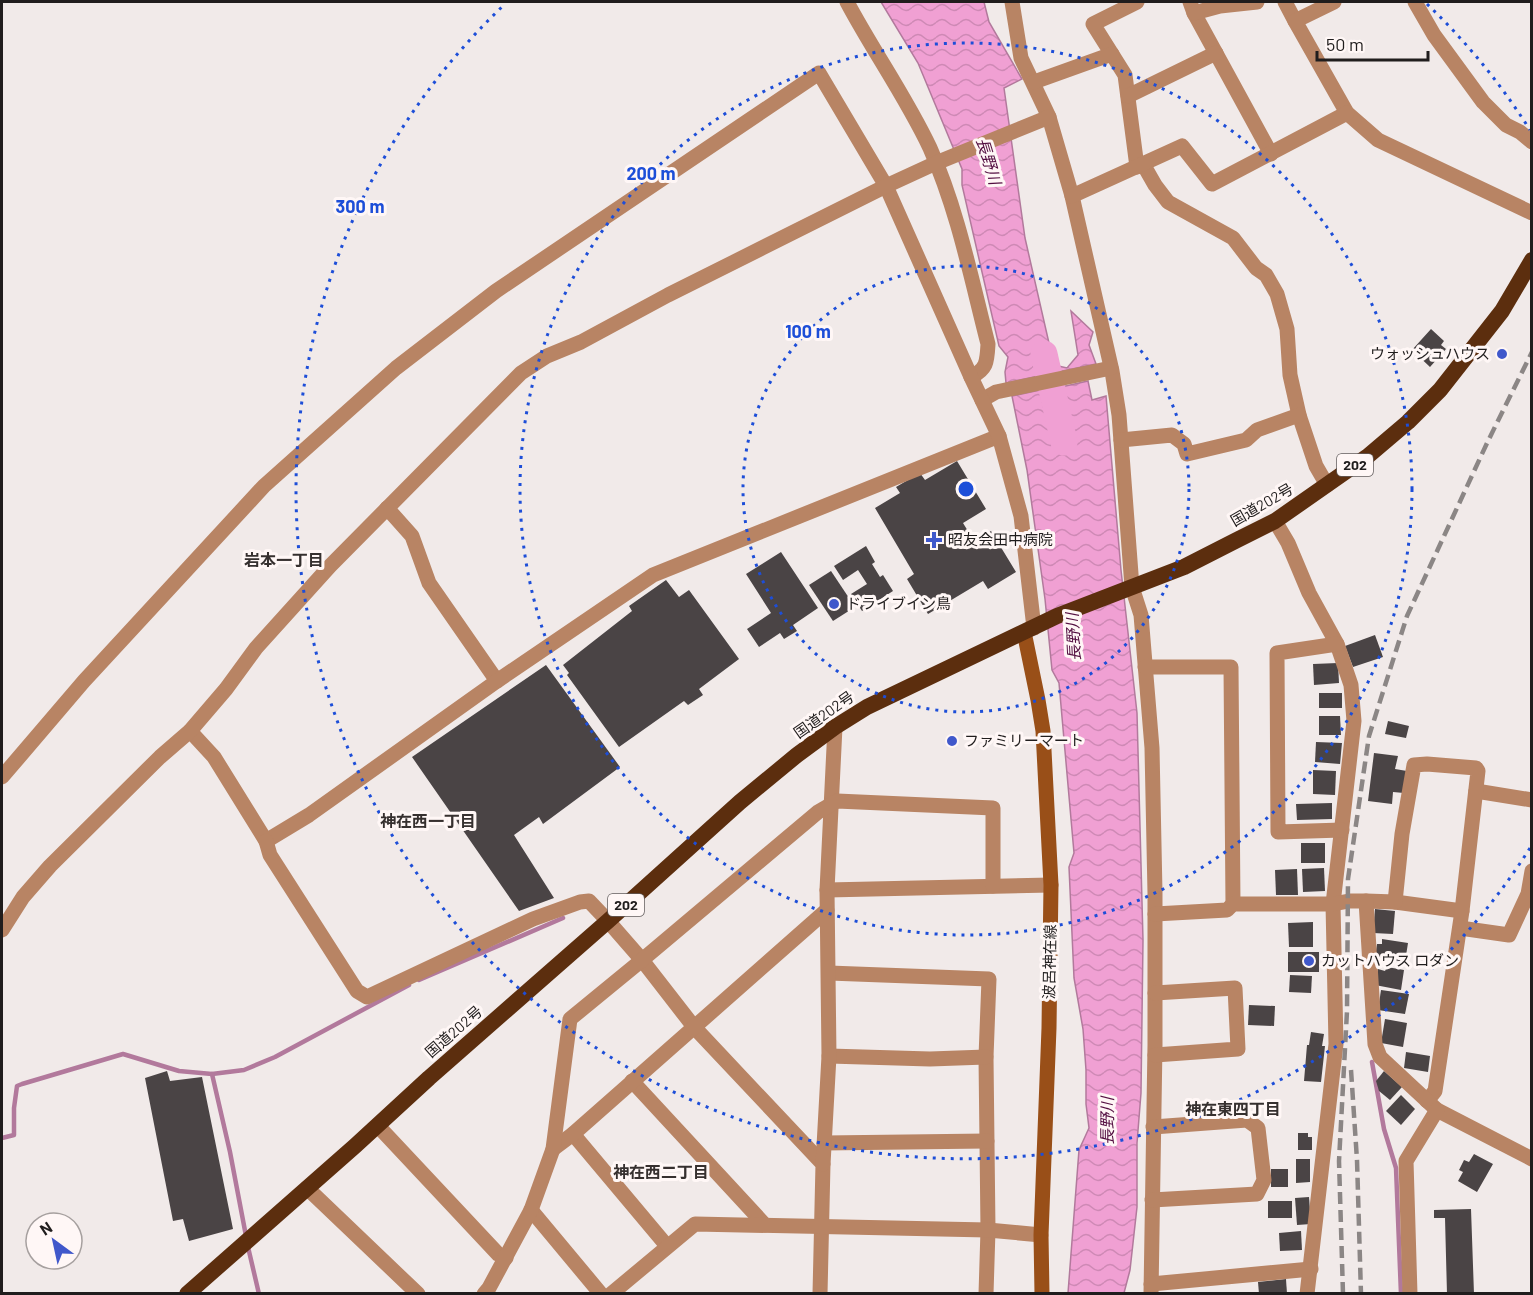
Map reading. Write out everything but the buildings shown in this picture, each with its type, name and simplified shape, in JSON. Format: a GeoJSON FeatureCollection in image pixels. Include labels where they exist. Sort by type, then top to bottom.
{"type":"FeatureCollection","features":[{"type":"Feature","properties":{"kind":"highway","name":"国道202号"},"geometry":{"type":"LineString","coordinates":[[187,1293],[378,1126],[740,802],[835,727],[867,707],[1057,616],[1184,567],[1275,521],[1368,456],[1440,390],[1502,311],[1532,260]]}},
{"type":"Feature","properties":{"kind":"main road","name":"波呂神在線"},"geometry":{"type":"LineString","coordinates":[[1029,630],[1043,731],[1051,885],[1041,1293]]}},
{"type":"Feature","properties":{"kind":"street"},"geometry":{"type":"LineString","coordinates":[[847,2],[912,114],[930,149],[951,201],[988,344],[987,360],[982,371],[971,377]]}},
{"type":"Feature","properties":{"kind":"street"},"geometry":{"type":"LineString","coordinates":[[1012,2],[1022,58],[1034,82],[1072,196],[1111,368],[1121,440],[1124,590],[1141,615],[1152,748],[1155,914],[1151,1289],[1311,1269]]}},
{"type":"Feature","properties":{"kind":"street"},"geometry":{"type":"LineString","coordinates":[[1137,2],[1094,24],[1125,75],[1140,165],[1168,202],[1233,238],[1256,268],[1266,275],[1276,294],[1287,329],[1290,375],[1299,415],[1316,466],[1327,485]]}},
{"type":"Feature","properties":{"kind":"street"},"geometry":{"type":"LineString","coordinates":[[1257,2],[1192,7],[1270,154]]}},
{"type":"Feature","properties":{"kind":"street"},"geometry":{"type":"LineString","coordinates":[[1285,2],[1347,113],[1378,140],[1532,213]]}},
{"type":"Feature","properties":{"kind":"street"},"geometry":{"type":"LineString","coordinates":[[1415,2],[1434,35],[1483,102],[1506,125],[1520,132],[1532,142]]}},
{"type":"Feature","properties":{"kind":"street"},"geometry":{"type":"LineString","coordinates":[[1295,21],[1330,3]]}},
{"type":"Feature","properties":{"kind":"street"},"geometry":{"type":"LineString","coordinates":[[1128,96],[1216,53]]}},
{"type":"Feature","properties":{"kind":"street"},"geometry":{"type":"LineString","coordinates":[[1034,82],[1112,54]]}},
{"type":"Feature","properties":{"kind":"street"},"geometry":{"type":"LineString","coordinates":[[2,777],[84,681],[264,486],[396,368],[496,291],[819,73],[886,186],[999,436],[1021,516],[1029,630]]}},
{"type":"Feature","properties":{"kind":"street"},"geometry":{"type":"LineString","coordinates":[[1072,196],[1182,146],[1212,184],[1347,113]]}},
{"type":"Feature","properties":{"kind":"street"},"geometry":{"type":"LineString","coordinates":[[2,930],[23,897],[50,866],[160,757],[190,731],[226,689],[256,648],[330,566],[521,373],[547,356],[581,342],[668,295],[886,186],[1046,118]]}},
{"type":"Feature","properties":{"kind":"street"},"geometry":{"type":"LineString","coordinates":[[982,400],[996,392],[1111,368]]}},
{"type":"Feature","properties":{"kind":"street"},"geometry":{"type":"LineString","coordinates":[[1121,440],[1172,435],[1184,444],[1187,454],[1246,440],[1257,430],[1299,415]]}},
{"type":"Feature","properties":{"kind":"street"},"geometry":{"type":"LineString","coordinates":[[266,841],[309,815],[497,681],[653,575],[999,436]]}},
{"type":"Feature","properties":{"kind":"street"},"geometry":{"type":"LineString","coordinates":[[387,508],[412,536],[429,583],[497,681]]}},
{"type":"Feature","properties":{"kind":"street"},"geometry":{"type":"LineString","coordinates":[[1275,521],[1288,543],[1308,593],[1337,644],[1351,685],[1353,721],[1333,904],[1336,1044],[1307,1293]]}},
{"type":"Feature","properties":{"kind":"street"},"geometry":{"type":"LineString","coordinates":[[1337,644],[1277,653],[1278,832],[1342,830]]}},
{"type":"Feature","properties":{"kind":"street"},"geometry":{"type":"LineString","coordinates":[[1145,667],[1231,668],[1233,904]]}},
{"type":"Feature","properties":{"kind":"street"},"geometry":{"type":"LineString","coordinates":[[820,1293],[823,1164],[829,1056],[827,890],[835,727]]}},
{"type":"Feature","properties":{"kind":"street"},"geometry":{"type":"LineString","coordinates":[[190,731],[214,757],[266,841],[270,855],[357,991],[367,997],[533,919],[580,902],[589,901],[642,960],[693,1027],[823,1164]]}},
{"type":"Feature","properties":{"kind":"street"},"geometry":{"type":"LineString","coordinates":[[1395,902],[1402,834],[1414,765],[1476,768],[1478,771],[1476,792],[1460,928],[1435,1091],[1432,1105],[1406,1161],[1410,1293]]}},
{"type":"Feature","properties":{"kind":"street"},"geometry":{"type":"LineString","coordinates":[[1476,792],[1532,800]]}},
{"type":"Feature","properties":{"kind":"street"},"geometry":{"type":"LineString","coordinates":[[484,1293],[506,1258],[531,1210],[553,1149],[570,1019],[818,812],[837,801],[993,808],[993,886]]}},
{"type":"Feature","properties":{"kind":"street"},"geometry":{"type":"LineString","coordinates":[[1460,928],[1509,934],[1528,894],[1532,871]]}},
{"type":"Feature","properties":{"kind":"street"},"geometry":{"type":"LineString","coordinates":[[827,890],[1051,885]]}},
{"type":"Feature","properties":{"kind":"street"},"geometry":{"type":"LineString","coordinates":[[1155,914],[1227,910],[1233,904],[1333,904],[1349,901],[1395,902],[1462,911]]}},
{"type":"Feature","properties":{"kind":"street"},"geometry":{"type":"LineString","coordinates":[[1366,901],[1375,1044],[1380,1056],[1432,1105],[1532,1158]]}},
{"type":"Feature","properties":{"kind":"street"},"geometry":{"type":"LineString","coordinates":[[553,1149],[573,1134],[827,910]]}},
{"type":"Feature","properties":{"kind":"street"},"geometry":{"type":"LineString","coordinates":[[829,973],[989,979],[986,1058],[988,1230],[986,1293]]}},
{"type":"Feature","properties":{"kind":"street"},"geometry":{"type":"LineString","coordinates":[[1155,993],[1235,988],[1238,1049],[1155,1055]]}},
{"type":"Feature","properties":{"kind":"street"},"geometry":{"type":"LineString","coordinates":[[829,1056],[986,1058]]}},
{"type":"Feature","properties":{"kind":"street"},"geometry":{"type":"LineString","coordinates":[[632,1081],[765,1225]]}},
{"type":"Feature","properties":{"kind":"street"},"geometry":{"type":"LineString","coordinates":[[1152,1200],[1257,1194],[1264,1180],[1258,1128],[1247,1120],[1153,1127]]}},
{"type":"Feature","properties":{"kind":"street"},"geometry":{"type":"LineString","coordinates":[[378,1126],[498,1254],[506,1258]]}},
{"type":"Feature","properties":{"kind":"street"},"geometry":{"type":"LineString","coordinates":[[573,1134],[667,1246]]}},
{"type":"Feature","properties":{"kind":"street"},"geometry":{"type":"LineString","coordinates":[[824,1143],[987,1141]]}},
{"type":"Feature","properties":{"kind":"street"},"geometry":{"type":"LineString","coordinates":[[307,1188],[418,1293]]}},
{"type":"Feature","properties":{"kind":"street"},"geometry":{"type":"LineString","coordinates":[[531,1210],[601,1293]]}},
{"type":"Feature","properties":{"kind":"street"},"geometry":{"type":"LineString","coordinates":[[611,1293],[695,1224],[988,1230],[1041,1235]]}},
{"type":"Feature","properties":{"kind":"water"},"geometry":{"type":"Polygon","coordinates":[[[881,2],[984,2],[989,22],[1022,79],[1004,88],[1025,238],[1054,365],[1067,368],[1078,355],[1071,311],[1093,332],[1089,345],[1096,364],[1006,383],[1005,372],[1008,357],[999,346],[962,185],[962,169],[918,63],[881,2]]]}},
{"type":"Feature","properties":{"kind":"water"},"geometry":{"type":"Polygon","coordinates":[[[1088,381],[1092,400],[1106,396],[1121,570],[1137,713],[1143,940],[1141,1093],[1137,1143],[1137,1207],[1130,1270],[1124,1293],[1068,1293],[1079,1150],[1089,1128],[1083,1029],[1074,978],[1069,867],[1074,853],[1059,683],[1052,670],[1045,599],[1027,470],[1012,396],[1040,390],[1044,409],[1063,405],[1061,387],[1088,381]]]}},
{"type":"Feature","properties":{"kind":"waterway","name":"長野川"},"geometry":{"type":"LineString","coordinates":[[1044,354],[1064,442]]}},
{"type":"Feature","properties":{"kind":"waterway"},"geometry":{"type":"LineString","coordinates":[[419,980],[563,918]]}},
{"type":"Feature","properties":{"kind":"waterway"},"geometry":{"type":"LineString","coordinates":[[2,1138],[14,1135],[17,1086],[22,1084],[123,1054],[179,1071],[212,1074],[244,1070],[275,1057],[409,985]]}},
{"type":"Feature","properties":{"kind":"waterway"},"geometry":{"type":"LineString","coordinates":[[1372,1062],[1384,1129],[1396,1168],[1401,1294]]}},
{"type":"Feature","properties":{"kind":"waterway"},"geometry":{"type":"LineString","coordinates":[[212,1074],[246,1236]]}},
{"type":"Feature","properties":{"kind":"waterway"},"geometry":{"type":"LineString","coordinates":[[248,1247],[259,1294]]}},
{"type":"Feature","properties":{"kind":"railway"},"geometry":{"type":"LineString","coordinates":[[1343,1294],[1339,1161],[1347,1011],[1348,879],[1369,736],[1407,616],[1532,352]]}},
{"type":"Feature","properties":{"kind":"railway"},"geometry":{"type":"LineString","coordinates":[[1351,1070],[1357,1160],[1361,1294]]}},
{"type":"Feature","properties":{"kind":"place","name":"ウォッシュハウス"},"geometry":{"type":"Point","coordinates":[1502,354]}},
{"type":"Feature","properties":{"kind":"place","name":"昭友会田中病院"},"geometry":{"type":"Point","coordinates":[934,540]}},
{"type":"Feature","properties":{"kind":"place","name":"ドライブイン鳥"},"geometry":{"type":"Point","coordinates":[834,604]}},
{"type":"Feature","properties":{"kind":"place","name":"ファミリーマート"},"geometry":{"type":"Point","coordinates":[952,741]}},
{"type":"Feature","properties":{"kind":"place","name":"カットハウス ロダン"},"geometry":{"type":"Point","coordinates":[1309,961]}},
{"type":"Feature","properties":{"kind":"district","name":"岩本一丁目"},"geometry":{"type":"Point","coordinates":[284,560]}},
{"type":"Feature","properties":{"kind":"district","name":"神在西一丁目"},"geometry":{"type":"Point","coordinates":[428,821]}},
{"type":"Feature","properties":{"kind":"district","name":"神在東四丁目"},"geometry":{"type":"Point","coordinates":[1233,1109]}},
{"type":"Feature","properties":{"kind":"district","name":"神在西二丁目"},"geometry":{"type":"Point","coordinates":[661,1172]}}]}
